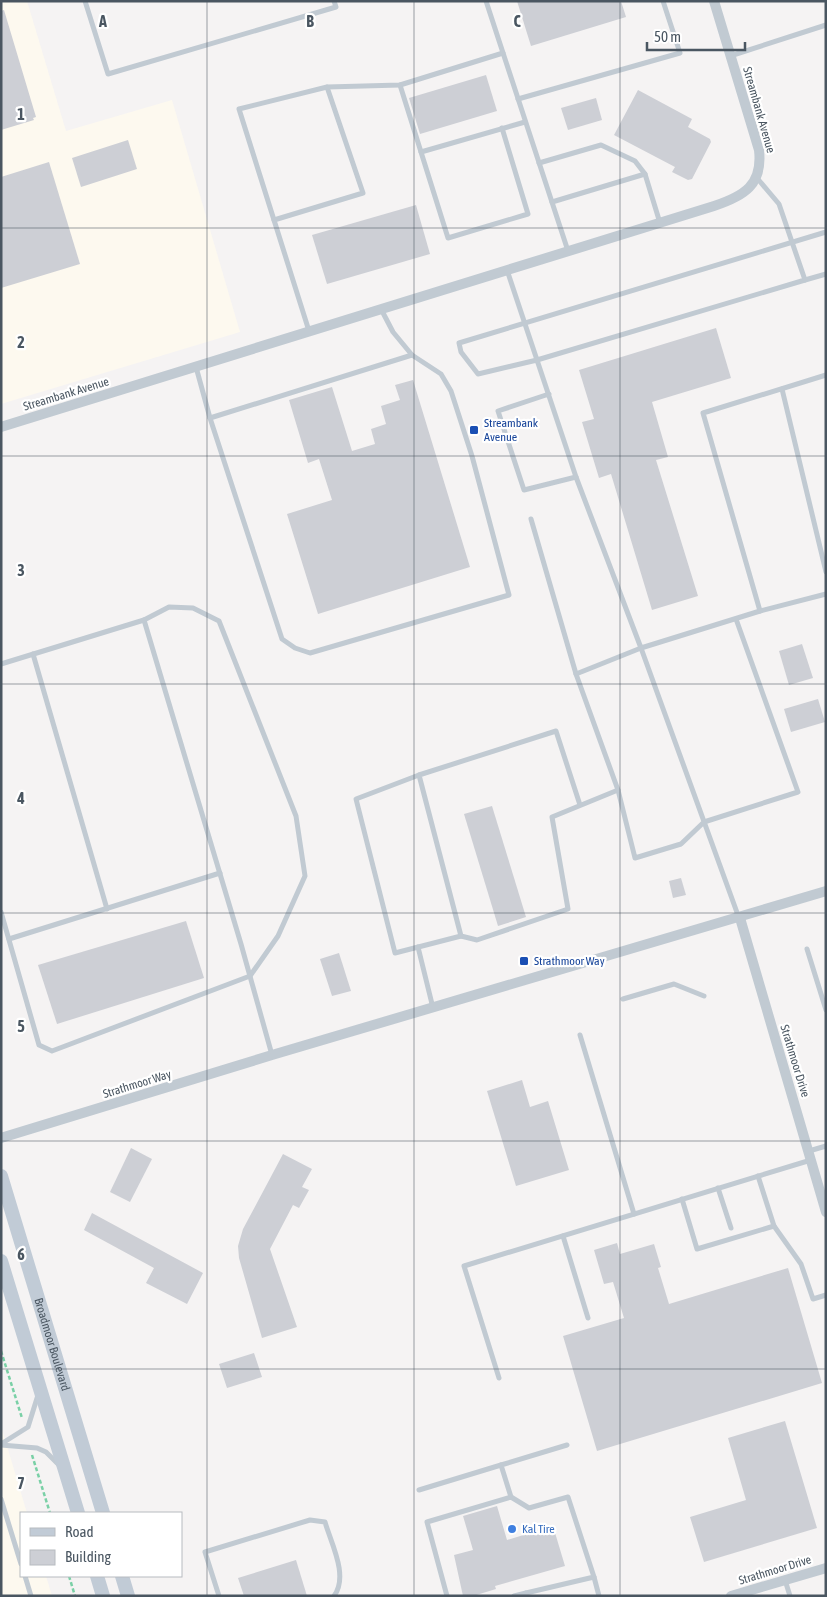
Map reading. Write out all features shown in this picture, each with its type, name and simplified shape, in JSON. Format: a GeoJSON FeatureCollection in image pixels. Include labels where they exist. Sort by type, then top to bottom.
{"type":"FeatureCollection","features":[{"type":"Feature","properties":{"kind":"main road","name":"Broadmoor Boulevard"},"geometry":{"type":"LineString","coordinates":[[1,1176],[103,1512]]}},
{"type":"Feature","properties":{"kind":"main road","name":"Broadmoor Boulevard"},"geometry":{"type":"LineString","coordinates":[[1,1261],[78,1512]]}},
{"type":"Feature","properties":{"kind":"main road"},"geometry":{"type":"LineString","coordinates":[[97,1577],[103,1596]]}},
{"type":"Feature","properties":{"kind":"main road"},"geometry":{"type":"LineString","coordinates":[[122,1577],[128,1596]]}},
{"type":"Feature","properties":{"kind":"street","name":"Streambank Avenue"},"geometry":{"type":"LineString","coordinates":[[1,427],[568,252],[726,202],[744,193],[757,178],[761,164],[759,150],[714,1]]}},
{"type":"Feature","properties":{"kind":"street","name":"Strathmoor Way"},"geometry":{"type":"LineString","coordinates":[[1,1138],[272,1055],[826,891]]}},
{"type":"Feature","properties":{"kind":"street","name":"Strathmoor Drive"},"geometry":{"type":"LineString","coordinates":[[740,918],[826,1212]]}},
{"type":"Feature","properties":{"kind":"street","name":"Strathmoor Drive"},"geometry":{"type":"LineString","coordinates":[[731,1596],[826,1568]]}},
{"type":"Feature","properties":{"kind":"lane"},"geometry":{"type":"LineString","coordinates":[[85,1],[108,74],[336,7],[334,1]]}},
{"type":"Feature","properties":{"kind":"lane"},"geometry":{"type":"LineString","coordinates":[[486,1],[568,252]]}},
{"type":"Feature","properties":{"kind":"lane"},"geometry":{"type":"LineString","coordinates":[[518,99],[680,53],[663,1]]}},
{"type":"Feature","properties":{"kind":"lane"},"geometry":{"type":"LineString","coordinates":[[730,56],[826,25]]}},
{"type":"Feature","properties":{"kind":"lane"},"geometry":{"type":"LineString","coordinates":[[309,332],[239,109],[327,87],[400,84],[503,53]]}},
{"type":"Feature","properties":{"kind":"lane"},"geometry":{"type":"LineString","coordinates":[[400,84],[448,238],[528,214],[502,128]]}},
{"type":"Feature","properties":{"kind":"lane"},"geometry":{"type":"LineString","coordinates":[[274,220],[362,193],[327,87]]}},
{"type":"Feature","properties":{"kind":"lane"},"geometry":{"type":"LineString","coordinates":[[421,152],[525,122]]}},
{"type":"Feature","properties":{"kind":"lane"},"geometry":{"type":"LineString","coordinates":[[539,163],[601,145],[635,161],[644,174],[660,223]]}},
{"type":"Feature","properties":{"kind":"lane"},"geometry":{"type":"LineString","coordinates":[[552,202],[644,174]]}},
{"type":"Feature","properties":{"kind":"lane"},"geometry":{"type":"LineString","coordinates":[[757,178],[779,204],[805,280]]}},
{"type":"Feature","properties":{"kind":"lane"},"geometry":{"type":"LineString","coordinates":[[826,232],[459,343],[460,352],[478,374],[538,360],[826,274]]}},
{"type":"Feature","properties":{"kind":"lane"},"geometry":{"type":"LineString","coordinates":[[507,270],[576,477],[642,648],[740,918]]}},
{"type":"Feature","properties":{"kind":"lane"},"geometry":{"type":"LineString","coordinates":[[196,367],[210,418],[282,638],[295,648],[310,653],[509,595],[472,456],[451,390],[441,374],[412,355],[393,332],[381,309]]}},
{"type":"Feature","properties":{"kind":"lane"},"geometry":{"type":"LineString","coordinates":[[210,418],[412,355]]}},
{"type":"Feature","properties":{"kind":"lane"},"geometry":{"type":"LineString","coordinates":[[760,611],[703,412],[826,376]]}},
{"type":"Feature","properties":{"kind":"lane"},"geometry":{"type":"LineString","coordinates":[[782,388],[826,572]]}},
{"type":"Feature","properties":{"kind":"lane"},"geometry":{"type":"LineString","coordinates":[[549,394],[498,411],[524,490],[576,477]]}},
{"type":"Feature","properties":{"kind":"lane"},"geometry":{"type":"LineString","coordinates":[[531,519],[576,674],[618,790],[635,858],[681,844],[704,822],[798,792],[736,619]]}},
{"type":"Feature","properties":{"kind":"lane"},"geometry":{"type":"LineString","coordinates":[[576,674],[642,648],[760,611],[826,594]]}},
{"type":"Feature","properties":{"kind":"lane"},"geometry":{"type":"LineString","coordinates":[[1,664],[144,620],[169,607],[192,608],[219,621],[296,816],[305,876],[278,936],[250,976],[52,1051],[38,1045],[1,912]]}},
{"type":"Feature","properties":{"kind":"lane"},"geometry":{"type":"LineString","coordinates":[[144,620],[272,1055]]}},
{"type":"Feature","properties":{"kind":"lane"},"geometry":{"type":"LineString","coordinates":[[33,654],[107,909]]}},
{"type":"Feature","properties":{"kind":"lane"},"geometry":{"type":"LineString","coordinates":[[580,805],[556,731],[419,775],[356,799],[395,953],[461,936],[476,940],[568,909],[552,817],[618,790]]}},
{"type":"Feature","properties":{"kind":"lane"},"geometry":{"type":"LineString","coordinates":[[419,775],[461,936]]}},
{"type":"Feature","properties":{"kind":"lane"},"geometry":{"type":"LineString","coordinates":[[9,939],[220,874]]}},
{"type":"Feature","properties":{"kind":"lane"},"geometry":{"type":"LineString","coordinates":[[418,947],[433,1008]]}},
{"type":"Feature","properties":{"kind":"lane"},"geometry":{"type":"LineString","coordinates":[[807,949],[826,1010]]}},
{"type":"Feature","properties":{"kind":"lane"},"geometry":{"type":"LineString","coordinates":[[623,999],[674,984],[704,996]]}},
{"type":"Feature","properties":{"kind":"lane"},"geometry":{"type":"LineString","coordinates":[[580,1036],[634,1214]]}},
{"type":"Feature","properties":{"kind":"lane"},"geometry":{"type":"LineString","coordinates":[[498,1378],[464,1266],[758,1176],[810,1155],[826,1146]]}},
{"type":"Feature","properties":{"kind":"lane"},"geometry":{"type":"LineString","coordinates":[[758,1176],[774,1226],[801,1264],[813,1298],[826,1295]]}},
{"type":"Feature","properties":{"kind":"lane"},"geometry":{"type":"LineString","coordinates":[[718,1188],[731,1228]]}},
{"type":"Feature","properties":{"kind":"lane"},"geometry":{"type":"LineString","coordinates":[[682,1199],[697,1249],[774,1226]]}},
{"type":"Feature","properties":{"kind":"lane"},"geometry":{"type":"LineString","coordinates":[[563,1236],[588,1318]]}},
{"type":"Feature","properties":{"kind":"lane"},"geometry":{"type":"LineString","coordinates":[[1,1445],[28,1427],[39,1387]]}},
{"type":"Feature","properties":{"kind":"lane"},"geometry":{"type":"LineString","coordinates":[[419,1490],[567,1444]]}},
{"type":"Feature","properties":{"kind":"lane"},"geometry":{"type":"LineString","coordinates":[[1,1445],[37,1448],[46,1452],[66,1472]]}},
{"type":"Feature","properties":{"kind":"lane"},"geometry":{"type":"LineString","coordinates":[[501,1465],[511,1496],[529,1508],[568,1497],[599,1596]]}},
{"type":"Feature","properties":{"kind":"lane"},"geometry":{"type":"LineString","coordinates":[[447,1596],[426,1522],[511,1496]]}},
{"type":"Feature","properties":{"kind":"lane"},"geometry":{"type":"LineString","coordinates":[[1,1499],[20,1561]]}},
{"type":"Feature","properties":{"kind":"lane"},"geometry":{"type":"LineString","coordinates":[[219,1596],[206,1552],[310,1520],[325,1522],[341,1576],[338,1590],[334,1596]]}},
{"type":"Feature","properties":{"kind":"lane"},"geometry":{"type":"LineString","coordinates":[[25,1577],[31,1596]]}},
{"type":"Feature","properties":{"kind":"lane"},"geometry":{"type":"LineString","coordinates":[[514,1596],[526,1595],[594,1577]]}},
{"type":"Feature","properties":{"kind":"lane"},"geometry":{"type":"LineString","coordinates":[[785,1580],[790,1596]]}},
{"type":"Feature","properties":{"kind":"path"},"geometry":{"type":"LineString","coordinates":[[69,1577],[75,1596]]}},
{"type":"Feature","properties":{"kind":"shaded area"},"geometry":{"type":"Polygon","coordinates":[[[1,1],[27,1],[66,131],[172,100],[240,332],[1,404],[1,1]]]}},
{"type":"Feature","properties":{"kind":"shaded area"},"geometry":{"type":"Polygon","coordinates":[[[1,1426],[27,1512],[20,1512],[20,1577],[46,1577],[52,1596],[1,1596],[1,1426]]]}},
{"type":"Feature","properties":{"kind":"building"},"geometry":{"type":"Polygon","coordinates":[[[517,1],[621,1],[626,17],[531,46],[517,1]]]}},
{"type":"Feature","properties":{"kind":"building"},"geometry":{"type":"Polygon","coordinates":[[[4,10],[36,117],[33,118],[34,120],[1,130],[1,11],[4,10]]]}},
{"type":"Feature","properties":{"kind":"building"},"geometry":{"type":"Polygon","coordinates":[[[486,75],[497,111],[420,134],[409,98],[486,75]]]}},
{"type":"Feature","properties":{"kind":"building"},"geometry":{"type":"Polygon","coordinates":[[[638,90],[692,119],[688,127],[710,139],[711,142],[692,179],[688,180],[672,172],[675,167],[614,135],[638,90]]]}},
{"type":"Feature","properties":{"kind":"building"},"geometry":{"type":"Polygon","coordinates":[[[596,98],[602,120],[568,130],[561,108],[596,98]]]}},
{"type":"Feature","properties":{"kind":"building"},"geometry":{"type":"Polygon","coordinates":[[[128,140],[137,169],[81,187],[72,158],[128,140]]]}},
{"type":"Feature","properties":{"kind":"building"},"geometry":{"type":"Polygon","coordinates":[[[49,162],[80,264],[1,288],[1,177],[49,162]]]}},
{"type":"Feature","properties":{"kind":"building"},"geometry":{"type":"Polygon","coordinates":[[[416,205],[430,254],[327,284],[312,235],[416,205]]]}},
{"type":"Feature","properties":{"kind":"building"},"geometry":{"type":"Polygon","coordinates":[[[716,328],[731,378],[652,402],[668,457],[656,460],[698,596],[652,610],[611,474],[599,478],[582,422],[594,419],[579,370],[716,328]]]}},
{"type":"Feature","properties":{"kind":"building"},"geometry":{"type":"Polygon","coordinates":[[[413,380],[470,567],[318,614],[287,514],[332,500],[319,459],[308,463],[289,400],[332,387],[352,451],[375,444],[371,429],[386,424],[381,406],[400,400],[395,385],[413,380]]]}},
{"type":"Feature","properties":{"kind":"building"},"geometry":{"type":"Polygon","coordinates":[[[802,644],[813,678],[789,685],[779,651],[802,644]]]}},
{"type":"Feature","properties":{"kind":"building"},"geometry":{"type":"Polygon","coordinates":[[[818,699],[825,722],[791,732],[784,709],[818,699]]]}},
{"type":"Feature","properties":{"kind":"building"},"geometry":{"type":"Polygon","coordinates":[[[492,806],[526,917],[498,926],[464,814],[492,806]]]}},
{"type":"Feature","properties":{"kind":"building"},"geometry":{"type":"Polygon","coordinates":[[[681,878],[686,895],[673,898],[669,881],[681,878]]]}},
{"type":"Feature","properties":{"kind":"building"},"geometry":{"type":"Polygon","coordinates":[[[186,921],[204,978],[57,1024],[38,965],[186,921]]]}},
{"type":"Feature","properties":{"kind":"building"},"geometry":{"type":"Polygon","coordinates":[[[339,953],[351,991],[332,996],[320,959],[339,953]]]}},
{"type":"Feature","properties":{"kind":"building"},"geometry":{"type":"Polygon","coordinates":[[[522,1080],[530,1107],[548,1101],[569,1170],[516,1186],[487,1091],[522,1080]]]}},
{"type":"Feature","properties":{"kind":"building"},"geometry":{"type":"Polygon","coordinates":[[[131,1148],[152,1159],[130,1202],[110,1192],[131,1148]]]}},
{"type":"Feature","properties":{"kind":"building"},"geometry":{"type":"Polygon","coordinates":[[[283,1154],[312,1169],[302,1187],[309,1190],[299,1208],[293,1205],[270,1249],[297,1327],[262,1338],[239,1258],[238,1246],[243,1229],[283,1154]]]}},
{"type":"Feature","properties":{"kind":"building"},"geometry":{"type":"Polygon","coordinates":[[[92,1213],[203,1273],[187,1304],[146,1283],[154,1268],[84,1230],[92,1213]]]}},
{"type":"Feature","properties":{"kind":"building"},"geometry":{"type":"Polygon","coordinates":[[[617,1243],[620,1254],[654,1244],[661,1267],[658,1268],[669,1304],[788,1268],[822,1383],[597,1451],[563,1336],[624,1318],[613,1282],[604,1284],[594,1250],[617,1243]]]}},
{"type":"Feature","properties":{"kind":"building"},"geometry":{"type":"Polygon","coordinates":[[[254,1353],[262,1377],[227,1388],[219,1364],[254,1353]]]}},
{"type":"Feature","properties":{"kind":"building"},"geometry":{"type":"Polygon","coordinates":[[[785,1421],[817,1528],[704,1562],[690,1517],[746,1500],[728,1438],[785,1421]]]}},
{"type":"Feature","properties":{"kind":"building"},"geometry":{"type":"Polygon","coordinates":[[[497,1506],[507,1540],[553,1526],[565,1566],[495,1586],[496,1589],[473,1596],[463,1596],[454,1555],[473,1550],[463,1516],[497,1506]]]}},
{"type":"Feature","properties":{"kind":"building"},"geometry":{"type":"Polygon","coordinates":[[[296,1560],[307,1596],[244,1596],[238,1578],[296,1560]]]}},
{"type":"Feature","properties":{"kind":"place","name":"Streambank Avenue"},"geometry":{"type":"Point","coordinates":[474,430]}},
{"type":"Feature","properties":{"kind":"place","name":"Strathmoor Way"},"geometry":{"type":"Point","coordinates":[524,961]}},
{"type":"Feature","properties":{"kind":"place","name":"Kal Tire"},"geometry":{"type":"Point","coordinates":[512,1529]}}]}
